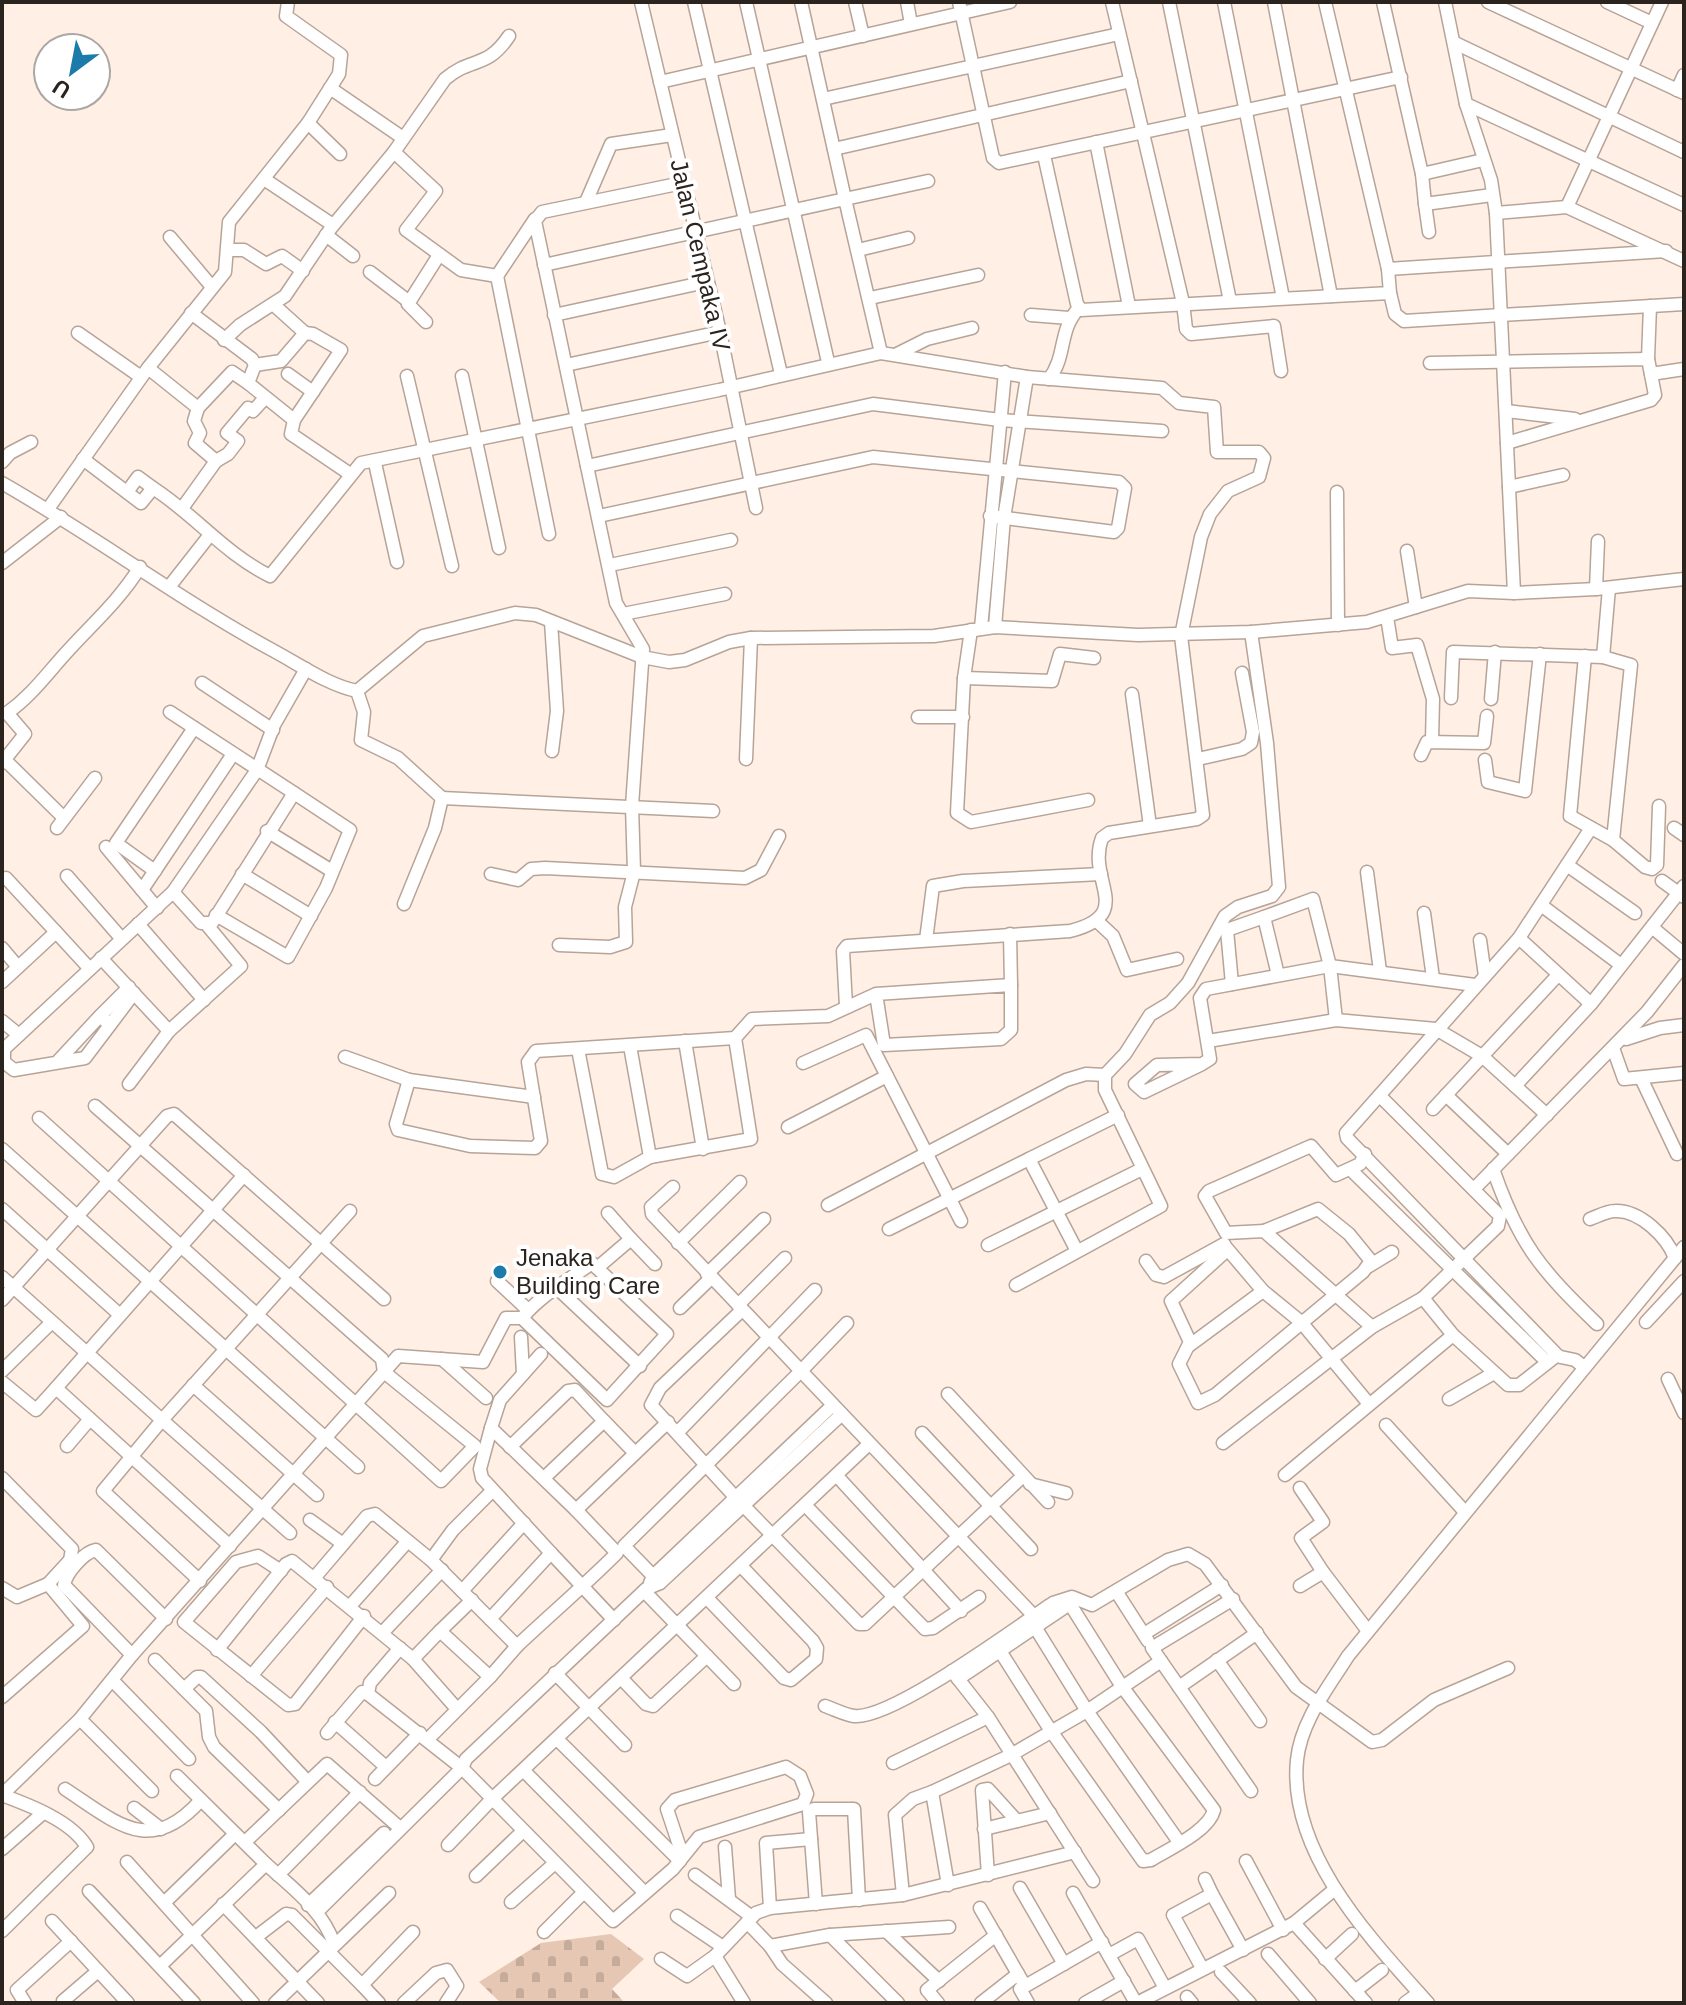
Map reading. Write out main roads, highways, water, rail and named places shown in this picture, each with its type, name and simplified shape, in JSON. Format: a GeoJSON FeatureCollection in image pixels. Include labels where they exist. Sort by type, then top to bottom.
{"type":"FeatureCollection","features":[{"type":"Feature","properties":{"kind":"place","name":"Jenaka Building Care"},"geometry":{"type":"Point","coordinates":[500,1272]}}]}
